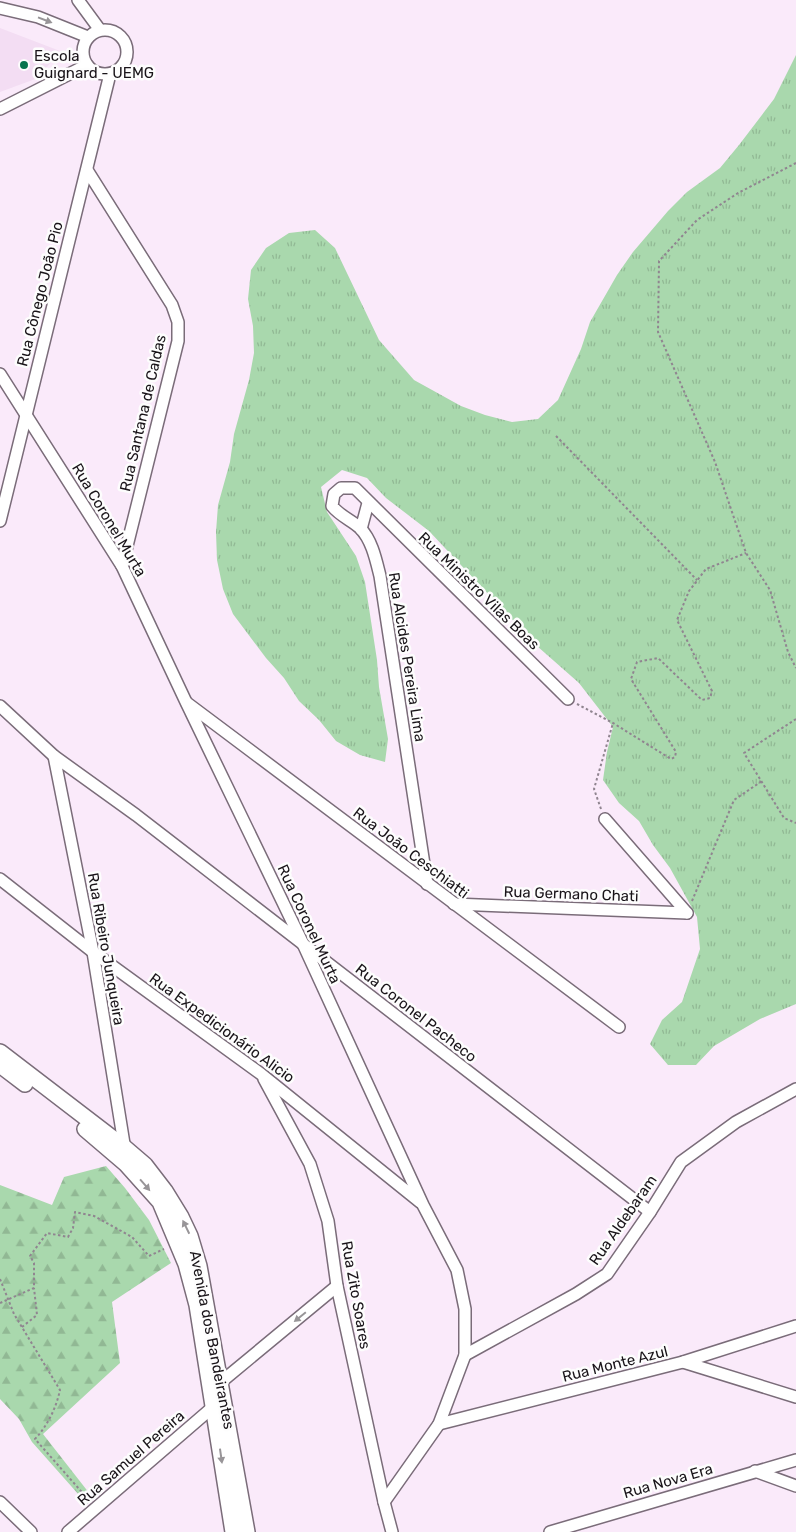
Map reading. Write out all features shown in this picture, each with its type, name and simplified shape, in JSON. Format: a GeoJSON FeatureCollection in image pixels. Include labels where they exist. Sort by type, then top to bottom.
{"type":"FeatureCollection","features":[{"type":"Feature","properties":{"kind":"street"},"geometry":{"type":"LineString","coordinates":[[78,0],[100,30]]}},
{"type":"Feature","properties":{"kind":"street"},"geometry":{"type":"LineString","coordinates":[[0,8],[38,18],[88,37]]}},
{"type":"Feature","properties":{"kind":"street"},"geometry":{"type":"LineString","coordinates":[[100,30],[110,30],[117,34],[123,39],[126,46],[126,58],[123,65],[110,74],[100,74],[93,71],[83,58],[82,50],[88,37],[100,30]]}},
{"type":"Feature","properties":{"kind":"street"},"geometry":{"type":"LineString","coordinates":[[0,110],[87,65]]}},
{"type":"Feature","properties":{"kind":"street","name":"Rua Cônego João Pio"},"geometry":{"type":"LineString","coordinates":[[0,521],[110,74]]}},
{"type":"Feature","properties":{"kind":"street","name":"Rua Santana de Caldas"},"geometry":{"type":"LineString","coordinates":[[87,170],[172,305],[178,322],[178,341],[122,566]]}},
{"type":"Feature","properties":{"kind":"street","name":"Rua Coronel Murta"},"geometry":{"type":"LineString","coordinates":[[0,374],[122,566],[304,946],[423,1205],[457,1270],[465,1309],[464,1355],[440,1424],[384,1502]]}},
{"type":"Feature","properties":{"kind":"street","name":"Rua Alcides Pereira Lima"},"geometry":{"type":"LineString","coordinates":[[368,503],[355,488],[341,488],[334,494],[332,506],[338,514],[361,529],[373,550],[380,576],[427,884]]}},
{"type":"Feature","properties":{"kind":"street"},"geometry":{"type":"LineString","coordinates":[[361,529],[368,503]]}},
{"type":"Feature","properties":{"kind":"street","name":"Rua Ministro Vilas Boas"},"geometry":{"type":"LineString","coordinates":[[368,503],[568,699]]}},
{"type":"Feature","properties":{"kind":"street","name":"Rua João Ceschiatti"},"geometry":{"type":"LineString","coordinates":[[186,702],[619,1027]]}},
{"type":"Feature","properties":{"kind":"street","name":"Rua Coronel Pacheco"},"geometry":{"type":"LineString","coordinates":[[0,706],[54,756],[136,815],[650,1212]]}},
{"type":"Feature","properties":{"kind":"street","name":"Rua Ribeiro Junqueira"},"geometry":{"type":"LineString","coordinates":[[54,756],[93,952],[126,1164]]}},
{"type":"Feature","properties":{"kind":"street"},"geometry":{"type":"LineString","coordinates":[[605,819],[687,913]]}},
{"type":"Feature","properties":{"kind":"street","name":"Rua Expedicionário Alicio"},"geometry":{"type":"LineString","coordinates":[[0,879],[93,952],[261,1074],[423,1205]]}},
{"type":"Feature","properties":{"kind":"street","name":"Rua Germano Chati"},"geometry":{"type":"LineString","coordinates":[[454,904],[687,913]]}},
{"type":"Feature","properties":{"kind":"street","name":"Avenida dos Bandeirantes"},"geometry":{"type":"LineString","coordinates":[[0,1052],[145,1165],[172,1202],[190,1236],[199,1266],[247,1532]]}},
{"type":"Feature","properties":{"kind":"street","name":"Avenida dos Bandeirantes"},"geometry":{"type":"LineString","coordinates":[[0,1065],[92,1135],[126,1164],[160,1202],[186,1264],[197,1305],[233,1532]]}},
{"type":"Feature","properties":{"kind":"street","name":"Rua Zito Soares"},"geometry":{"type":"LineString","coordinates":[[261,1074],[310,1164],[328,1221],[337,1286],[392,1532]]}},
{"type":"Feature","properties":{"kind":"street","name":"Rua Aldebaram"},"geometry":{"type":"LineString","coordinates":[[464,1355],[576,1294],[607,1274],[650,1212],[681,1162],[736,1122],[796,1089]]}},
{"type":"Feature","properties":{"kind":"street"},"geometry":{"type":"LineString","coordinates":[[220,1382],[337,1286]]}},
{"type":"Feature","properties":{"kind":"street","name":"Rua Monte Azul"},"geometry":{"type":"LineString","coordinates":[[440,1424],[683,1362],[796,1326]]}},
{"type":"Feature","properties":{"kind":"street"},"geometry":{"type":"LineString","coordinates":[[683,1362],[796,1397]]}},
{"type":"Feature","properties":{"kind":"street","name":"Rua Samuel Pereira"},"geometry":{"type":"LineString","coordinates":[[68,1532],[213,1407]]}},
{"type":"Feature","properties":{"kind":"street","name":"Rua Nova Era"},"geometry":{"type":"LineString","coordinates":[[550,1532],[796,1460]]}},
{"type":"Feature","properties":{"kind":"street"},"geometry":{"type":"LineString","coordinates":[[755,1471],[796,1486]]}},
{"type":"Feature","properties":{"kind":"street"},"geometry":{"type":"LineString","coordinates":[[0,1502],[31,1532]]}},
{"type":"Feature","properties":{"kind":"path"},"geometry":{"type":"LineString","coordinates":[[796,163],[738,193],[697,220],[659,261],[658,332],[715,462],[746,553],[770,590],[788,652],[796,668]]}},
{"type":"Feature","properties":{"kind":"path"},"geometry":{"type":"LineString","coordinates":[[556,436],[697,580]]}},
{"type":"Feature","properties":{"kind":"path"},"geometry":{"type":"LineString","coordinates":[[568,699],[613,723],[670,759],[675,757],[676,752],[631,679],[637,662],[658,658],[702,700],[710,698],[712,691],[678,620],[689,591],[706,569],[746,553]]}},
{"type":"Feature","properties":{"kind":"path"},"geometry":{"type":"LineString","coordinates":[[796,719],[744,753],[784,818],[796,823]]}},
{"type":"Feature","properties":{"kind":"path"},"geometry":{"type":"LineString","coordinates":[[605,819],[594,789],[613,723]]}},
{"type":"Feature","properties":{"kind":"path"},"geometry":{"type":"LineString","coordinates":[[687,913],[734,800],[762,781]]}},
{"type":"Feature","properties":{"kind":"path"},"geometry":{"type":"LineString","coordinates":[[22,1328],[37,1315],[34,1263],[30,1256],[47,1233],[68,1237],[73,1228],[74,1212],[94,1216],[132,1237],[149,1256],[178,1242]]}},
{"type":"Feature","properties":{"kind":"path"},"geometry":{"type":"LineString","coordinates":[[0,1279],[14,1314],[60,1390],[56,1407],[41,1433],[35,1439],[91,1503]]}},
{"type":"Feature","properties":{"kind":"path"},"geometry":{"type":"LineString","coordinates":[[0,1303],[34,1288]]}},
{"type":"Feature","properties":{"kind":"shaded area","name":"Escola Guignard - UEMG"},"geometry":{"type":"Polygon","coordinates":[[[0,28],[60,51],[38,78],[0,92],[0,28]]]}},
{"type":"Feature","properties":{"kind":"green space"},"geometry":{"type":"Polygon","coordinates":[[[796,55],[796,1004],[760,1019],[714,1046],[696,1065],[668,1065],[650,1044],[662,1020],[682,1002],[700,949],[697,917],[670,868],[653,845],[639,821],[619,803],[603,780],[613,727],[579,683],[537,646],[429,531],[386,498],[367,478],[342,470],[321,487],[327,512],[356,556],[365,582],[388,739],[385,762],[360,755],[336,741],[319,720],[299,701],[284,678],[266,658],[233,614],[223,589],[217,560],[216,532],[218,505],[230,462],[234,434],[249,380],[254,353],[253,326],[248,299],[251,270],[266,248],[289,233],[315,230],[335,248],[379,340],[414,380],[461,406],[485,415],[512,422],[538,419],[558,400],[581,349],[590,322],[617,275],[633,252],[687,192],[720,168],[774,99],[796,55]]]}},
{"type":"Feature","properties":{"kind":"green space"},"geometry":{"type":"Polygon","coordinates":[[[106,1166],[149,1220],[171,1263],[112,1302],[120,1363],[43,1434],[93,1498],[87,1504],[32,1442],[19,1419],[0,1399],[0,1185],[52,1205],[64,1177],[106,1166]]]}},
{"type":"Feature","properties":{"kind":"place","name":"Escola Guignard - UEMG"},"geometry":{"type":"Point","coordinates":[24,65]}}]}
